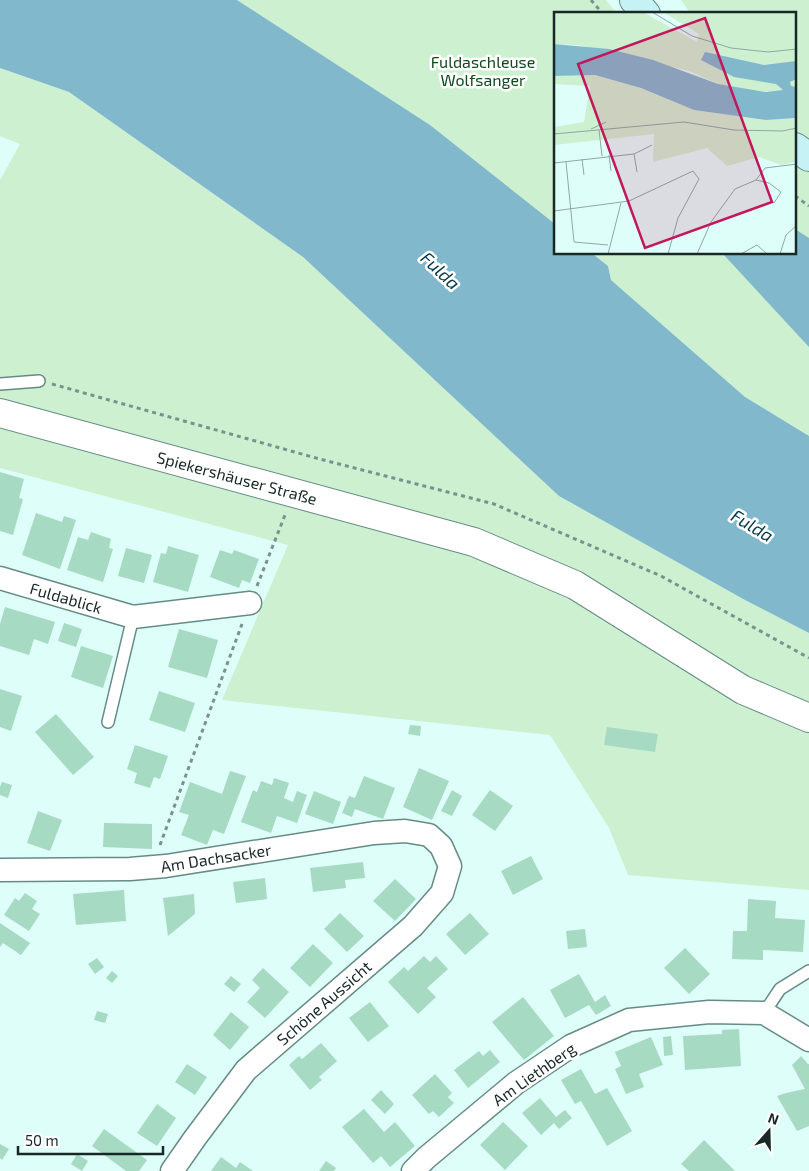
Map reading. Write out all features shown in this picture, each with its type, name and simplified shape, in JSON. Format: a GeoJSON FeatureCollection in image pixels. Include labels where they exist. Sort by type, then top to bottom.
{"type":"FeatureCollection","features":[{"type":"Feature","properties":{"kind":"main road"},"geometry":{"type":"LineString","coordinates":[[634,0],[644,12]]}},
{"type":"Feature","properties":{"kind":"main road"},"geometry":{"type":"LineString","coordinates":[[796,148],[809,157]]}},
{"type":"Feature","properties":{"kind":"street","name":"Spiekershäuser Straße"},"geometry":{"type":"LineString","coordinates":[[0,413],[474,542],[575,585],[743,690],[809,718]]}},
{"type":"Feature","properties":{"kind":"street","name":"Fuldablick"},"geometry":{"type":"LineString","coordinates":[[0,578],[133,617],[250,602]]}},
{"type":"Feature","properties":{"kind":"street","name":"Am Dachsacker"},"geometry":{"type":"LineString","coordinates":[[0,870],[152,868],[374,833],[406,831],[430,835]]}},
{"type":"Feature","properties":{"kind":"street","name":"Schöne Aussicht"},"geometry":{"type":"LineString","coordinates":[[172,1171],[246,1070],[413,926],[442,892],[450,866],[441,846],[430,835]]}},
{"type":"Feature","properties":{"kind":"street","name":"Am Liethberg"},"geometry":{"type":"LineString","coordinates":[[413,1171],[426,1158],[516,1084],[571,1046],[629,1020],[710,1012],[764,1013],[809,1040]]}},
{"type":"Feature","properties":{"kind":"lane"},"geometry":{"type":"LineString","coordinates":[[0,384],[39,380]]}},
{"type":"Feature","properties":{"kind":"lane"},"geometry":{"type":"LineString","coordinates":[[108,722],[133,617]]}},
{"type":"Feature","properties":{"kind":"lane"},"geometry":{"type":"LineString","coordinates":[[764,1013],[780,989],[809,971]]}},
{"type":"Feature","properties":{"kind":"path"},"geometry":{"type":"LineString","coordinates":[[591,0],[600,12]]}},
{"type":"Feature","properties":{"kind":"path"},"geometry":{"type":"LineString","coordinates":[[796,197],[809,206]]}},
{"type":"Feature","properties":{"kind":"path"},"geometry":{"type":"LineString","coordinates":[[39,380],[316,458],[494,504],[661,576],[809,658]]}},
{"type":"Feature","properties":{"kind":"path"},"geometry":{"type":"LineString","coordinates":[[152,868],[215,699]]}},
{"type":"Feature","properties":{"kind":"green space","name":"Fuldaschleuse Wolfsanger"},"geometry":{"type":"Polygon","coordinates":[[[237,0],[606,0],[615,12],[554,12],[554,223],[430,125],[237,0]]]}},
{"type":"Feature","properties":{"kind":"green space"},"geometry":{"type":"Polygon","coordinates":[[[681,0],[809,0],[809,436],[745,397],[611,280],[608,266],[594,255],[796,255],[796,12],[690,12],[681,0]]]}},
{"type":"Feature","properties":{"kind":"green space"},"geometry":{"type":"Polygon","coordinates":[[[0,68],[69,92],[303,257],[559,496],[745,600],[809,633],[809,890],[628,875],[609,828],[550,735],[222,700],[288,545],[0,468],[0,180],[20,144],[0,136],[0,68]]]}},
{"type":"Feature","properties":{"kind":"water","name":"Fulda"},"geometry":{"type":"Polygon","coordinates":[[[0,0],[237,0],[430,125],[554,223],[554,255],[594,255],[608,266],[611,280],[745,397],[809,436],[809,633],[745,600],[559,496],[303,257],[69,92],[0,68],[0,0]]]}},
{"type":"Feature","properties":{"kind":"water"},"geometry":{"type":"Polygon","coordinates":[[[796,230],[809,238],[809,347],[724,255],[796,255],[796,230]]]}},
{"type":"Feature","properties":{"kind":"building"},"geometry":{"type":"Polygon","coordinates":[[[0,472],[24,479],[19,498],[23,499],[13,535],[0,531],[0,472]]]}},
{"type":"Feature","properties":{"kind":"building"},"geometry":{"type":"Polygon","coordinates":[[[36,513],[62,522],[64,516],[76,520],[60,569],[22,555],[36,513]]]}},
{"type":"Feature","properties":{"kind":"building"},"geometry":{"type":"Polygon","coordinates":[[[91,532],[111,539],[109,548],[113,549],[103,582],[67,570],[78,537],[88,540],[91,532]]]}},
{"type":"Feature","properties":{"kind":"building"},"geometry":{"type":"Polygon","coordinates":[[[168,546],[199,555],[188,592],[153,582],[161,553],[166,554],[168,546]]]}},
{"type":"Feature","properties":{"kind":"building"},"geometry":{"type":"Polygon","coordinates":[[[126,548],[152,555],[144,583],[118,576],[126,548]]]}},
{"type":"Feature","properties":{"kind":"building"},"geometry":{"type":"Polygon","coordinates":[[[220,550],[232,554],[234,550],[259,559],[250,583],[242,580],[239,588],[210,577],[220,550]]]}},
{"type":"Feature","properties":{"kind":"building"},"geometry":{"type":"Polygon","coordinates":[[[5,607],[55,622],[48,644],[34,639],[29,655],[0,646],[0,624],[5,607]]]}},
{"type":"Feature","properties":{"kind":"building"},"geometry":{"type":"Polygon","coordinates":[[[64,623],[82,629],[76,647],[58,641],[64,623]]]}},
{"type":"Feature","properties":{"kind":"building"},"geometry":{"type":"Polygon","coordinates":[[[179,629],[218,640],[207,678],[168,667],[179,629]]]}},
{"type":"Feature","properties":{"kind":"building"},"geometry":{"type":"Polygon","coordinates":[[[81,646],[113,656],[103,688],[71,677],[81,646]]]}},
{"type":"Feature","properties":{"kind":"building"},"geometry":{"type":"Polygon","coordinates":[[[0,689],[22,696],[11,731],[0,727],[0,689]]]}},
{"type":"Feature","properties":{"kind":"building"},"geometry":{"type":"Polygon","coordinates":[[[159,691],[195,703],[185,732],[149,720],[159,691]]]}},
{"type":"Feature","properties":{"kind":"building"},"geometry":{"type":"Polygon","coordinates":[[[56,714],[94,757],[73,775],[35,732],[56,714]]]}},
{"type":"Feature","properties":{"kind":"building"},"geometry":{"type":"Polygon","coordinates":[[[410,725],[421,726],[420,736],[408,734],[410,725]]]}},
{"type":"Feature","properties":{"kind":"building"},"geometry":{"type":"Polygon","coordinates":[[[607,727],[658,734],[655,752],[604,745],[607,727]]]}},
{"type":"Feature","properties":{"kind":"building"},"geometry":{"type":"Polygon","coordinates":[[[135,745],[168,756],[160,779],[154,777],[150,788],[134,783],[137,773],[127,769],[135,745]]]}},
{"type":"Feature","properties":{"kind":"building"},"geometry":{"type":"Polygon","coordinates":[[[419,768],[449,781],[432,820],[403,807],[419,768]]]}},
{"type":"Feature","properties":{"kind":"building"},"geometry":{"type":"Polygon","coordinates":[[[230,771],[246,776],[224,834],[213,830],[207,845],[181,835],[189,815],[179,812],[190,782],[222,794],[230,771]]]}},
{"type":"Feature","properties":{"kind":"building"},"geometry":{"type":"Polygon","coordinates":[[[364,776],[395,788],[383,819],[355,809],[352,817],[342,813],[349,796],[355,798],[364,776]]]}},
{"type":"Feature","properties":{"kind":"building"},"geometry":{"type":"Polygon","coordinates":[[[274,778],[289,783],[284,798],[293,802],[297,791],[307,795],[297,823],[277,816],[271,833],[241,822],[253,790],[257,792],[261,781],[272,785],[274,778]]]}},
{"type":"Feature","properties":{"kind":"building"},"geometry":{"type":"Polygon","coordinates":[[[2,782],[12,785],[8,798],[0,795],[2,782]]]}},
{"type":"Feature","properties":{"kind":"building"},"geometry":{"type":"Polygon","coordinates":[[[452,790],[462,796],[452,816],[441,811],[452,790]]]}},
{"type":"Feature","properties":{"kind":"building"},"geometry":{"type":"Polygon","coordinates":[[[490,790],[513,806],[495,831],[472,815],[490,790]]]}},
{"type":"Feature","properties":{"kind":"building"},"geometry":{"type":"Polygon","coordinates":[[[314,791],[341,802],[333,824],[305,814],[314,791]]]}},
{"type":"Feature","properties":{"kind":"building"},"geometry":{"type":"Polygon","coordinates":[[[38,811],[62,820],[50,851],[27,843],[38,811]]]}},
{"type":"Feature","properties":{"kind":"building"},"geometry":{"type":"Polygon","coordinates":[[[104,823],[152,824],[152,849],[103,847],[104,823]]]}},
{"type":"Feature","properties":{"kind":"building"},"geometry":{"type":"Polygon","coordinates":[[[531,856],[543,879],[513,895],[501,871],[531,856]]]}},
{"type":"Feature","properties":{"kind":"building"},"geometry":{"type":"Polygon","coordinates":[[[363,862],[365,878],[345,880],[346,888],[313,892],[310,868],[363,862]]]}},
{"type":"Feature","properties":{"kind":"building"},"geometry":{"type":"Polygon","coordinates":[[[265,878],[267,899],[236,903],[233,882],[265,878]]]}},
{"type":"Feature","properties":{"kind":"building"},"geometry":{"type":"Polygon","coordinates":[[[395,879],[416,899],[395,921],[373,901],[395,879]]]}},
{"type":"Feature","properties":{"kind":"building"},"geometry":{"type":"Polygon","coordinates":[[[124,890],[126,921],[76,925],[73,894],[124,890]]]}},
{"type":"Feature","properties":{"kind":"building"},"geometry":{"type":"Polygon","coordinates":[[[25,893],[37,901],[32,909],[40,914],[29,931],[4,915],[15,898],[19,901],[25,893]]]}},
{"type":"Feature","properties":{"kind":"building"},"geometry":{"type":"Polygon","coordinates":[[[194,894],[195,914],[168,936],[163,898],[194,894]]]}},
{"type":"Feature","properties":{"kind":"building"},"geometry":{"type":"Polygon","coordinates":[[[748,899],[776,901],[775,918],[805,920],[803,952],[763,950],[763,960],[732,959],[733,931],[747,931],[748,899]]]}},
{"type":"Feature","properties":{"kind":"building"},"geometry":{"type":"Polygon","coordinates":[[[340,913],[364,936],[347,952],[324,929],[340,913]]]}},
{"type":"Feature","properties":{"kind":"building"},"geometry":{"type":"Polygon","coordinates":[[[470,913],[489,934],[465,955],[446,934],[470,913]]]}},
{"type":"Feature","properties":{"kind":"building"},"geometry":{"type":"Polygon","coordinates":[[[0,923],[30,943],[21,955],[3,943],[0,947],[0,923]]]}},
{"type":"Feature","properties":{"kind":"building"},"geometry":{"type":"Polygon","coordinates":[[[585,929],[587,947],[568,949],[566,931],[585,929]]]}},
{"type":"Feature","properties":{"kind":"building"},"geometry":{"type":"Polygon","coordinates":[[[313,944],[333,963],[310,987],[290,968],[313,944]]]}},
{"type":"Feature","properties":{"kind":"building"},"geometry":{"type":"Polygon","coordinates":[[[685,948],[710,974],[689,994],[664,968],[685,948]]]}},
{"type":"Feature","properties":{"kind":"building"},"geometry":{"type":"Polygon","coordinates":[[[424,956],[430,962],[436,956],[448,969],[427,988],[436,997],[418,1014],[388,982],[404,967],[408,971],[424,956]]]}},
{"type":"Feature","properties":{"kind":"building"},"geometry":{"type":"Polygon","coordinates":[[[97,958],[104,967],[95,974],[88,964],[97,958]]]}},
{"type":"Feature","properties":{"kind":"building"},"geometry":{"type":"Polygon","coordinates":[[[263,968],[289,992],[265,1018],[247,1002],[260,988],[252,980],[263,968]]]}},
{"type":"Feature","properties":{"kind":"building"},"geometry":{"type":"Polygon","coordinates":[[[112,971],[118,976],[112,983],[106,978],[112,971]]]}},
{"type":"Feature","properties":{"kind":"building"},"geometry":{"type":"Polygon","coordinates":[[[579,974],[595,1002],[605,995],[611,1006],[596,1015],[589,1005],[565,1018],[550,990],[579,974]]]}},
{"type":"Feature","properties":{"kind":"building"},"geometry":{"type":"Polygon","coordinates":[[[231,976],[241,984],[234,992],[224,984],[231,976]]]}},
{"type":"Feature","properties":{"kind":"building"},"geometry":{"type":"Polygon","coordinates":[[[523,997],[554,1036],[524,1060],[492,1022],[523,997]]]}},
{"type":"Feature","properties":{"kind":"building"},"geometry":{"type":"Polygon","coordinates":[[[370,1002],[389,1026],[368,1042],[349,1018],[370,1002]]]}},
{"type":"Feature","properties":{"kind":"building"},"geometry":{"type":"Polygon","coordinates":[[[97,1011],[108,1014],[105,1023],[94,1020],[97,1011]]]}},
{"type":"Feature","properties":{"kind":"building"},"geometry":{"type":"Polygon","coordinates":[[[231,1012],[249,1027],[230,1050],[213,1035],[231,1012]]]}},
{"type":"Feature","properties":{"kind":"building"},"geometry":{"type":"Polygon","coordinates":[[[739,1029],[741,1066],[685,1070],[683,1036],[722,1034],[722,1030],[739,1029]]]}},
{"type":"Feature","properties":{"kind":"building"},"geometry":{"type":"Polygon","coordinates":[[[671,1036],[673,1055],[664,1056],[663,1037],[671,1036]]]}},
{"type":"Feature","properties":{"kind":"building"},"geometry":{"type":"Polygon","coordinates":[[[651,1037],[663,1065],[639,1074],[644,1087],[626,1094],[615,1069],[621,1066],[615,1052],[651,1037]]]}},
{"type":"Feature","properties":{"kind":"building"},"geometry":{"type":"Polygon","coordinates":[[[321,1043],[337,1061],[319,1077],[322,1080],[310,1090],[289,1065],[299,1056],[302,1059],[321,1043]]]}},
{"type":"Feature","properties":{"kind":"building"},"geometry":{"type":"Polygon","coordinates":[[[490,1050],[500,1062],[468,1088],[454,1070],[479,1051],[483,1056],[490,1050]]]}},
{"type":"Feature","properties":{"kind":"building"},"geometry":{"type":"Polygon","coordinates":[[[801,1056],[809,1064],[809,1126],[797,1131],[777,1096],[805,1089],[792,1065],[801,1056]]]}},
{"type":"Feature","properties":{"kind":"building"},"geometry":{"type":"Polygon","coordinates":[[[187,1064],[207,1077],[195,1095],[175,1082],[187,1064]]]}},
{"type":"Feature","properties":{"kind":"building"},"geometry":{"type":"Polygon","coordinates":[[[581,1069],[595,1094],[607,1088],[632,1131],[607,1146],[581,1101],[575,1104],[561,1080],[581,1069]]]}},
{"type":"Feature","properties":{"kind":"building"},"geometry":{"type":"Polygon","coordinates":[[[435,1074],[452,1093],[448,1097],[454,1103],[439,1117],[433,1111],[429,1114],[412,1095],[435,1074]]]}},
{"type":"Feature","properties":{"kind":"building"},"geometry":{"type":"Polygon","coordinates":[[[381,1090],[394,1104],[385,1114],[371,1100],[381,1090]]]}},
{"type":"Feature","properties":{"kind":"building"},"geometry":{"type":"Polygon","coordinates":[[[540,1098],[556,1117],[565,1110],[572,1118],[559,1129],[554,1123],[541,1135],[522,1113],[540,1098]]]}},
{"type":"Feature","properties":{"kind":"building"},"geometry":{"type":"Polygon","coordinates":[[[157,1104],[176,1118],[157,1146],[137,1133],[157,1104]]]}},
{"type":"Feature","properties":{"kind":"building"},"geometry":{"type":"Polygon","coordinates":[[[364,1109],[384,1132],[395,1122],[415,1146],[390,1167],[381,1156],[373,1163],[342,1127],[364,1109]]]}},
{"type":"Feature","properties":{"kind":"building"},"geometry":{"type":"Polygon","coordinates":[[[503,1122],[528,1146],[505,1170],[480,1145],[503,1122]]]}},
{"type":"Feature","properties":{"kind":"building"},"geometry":{"type":"Polygon","coordinates":[[[104,1129],[147,1160],[139,1171],[126,1171],[92,1146],[104,1129]]]}},
{"type":"Feature","properties":{"kind":"building"},"geometry":{"type":"Polygon","coordinates":[[[704,1140],[735,1171],[689,1171],[681,1164],[704,1140]]]}},
{"type":"Feature","properties":{"kind":"building"},"geometry":{"type":"Polygon","coordinates":[[[0,1144],[9,1149],[2,1160],[0,1158],[0,1144]]]}},
{"type":"Feature","properties":{"kind":"building"},"geometry":{"type":"Polygon","coordinates":[[[77,1154],[88,1161],[82,1171],[71,1164],[77,1154]]]}},
{"type":"Feature","properties":{"kind":"building"},"geometry":{"type":"Polygon","coordinates":[[[221,1157],[236,1168],[240,1162],[253,1171],[211,1171],[221,1157]]]}},
{"type":"Feature","properties":{"kind":"building"},"geometry":{"type":"Polygon","coordinates":[[[326,1161],[336,1168],[334,1171],[319,1171],[326,1161]]]}}]}
